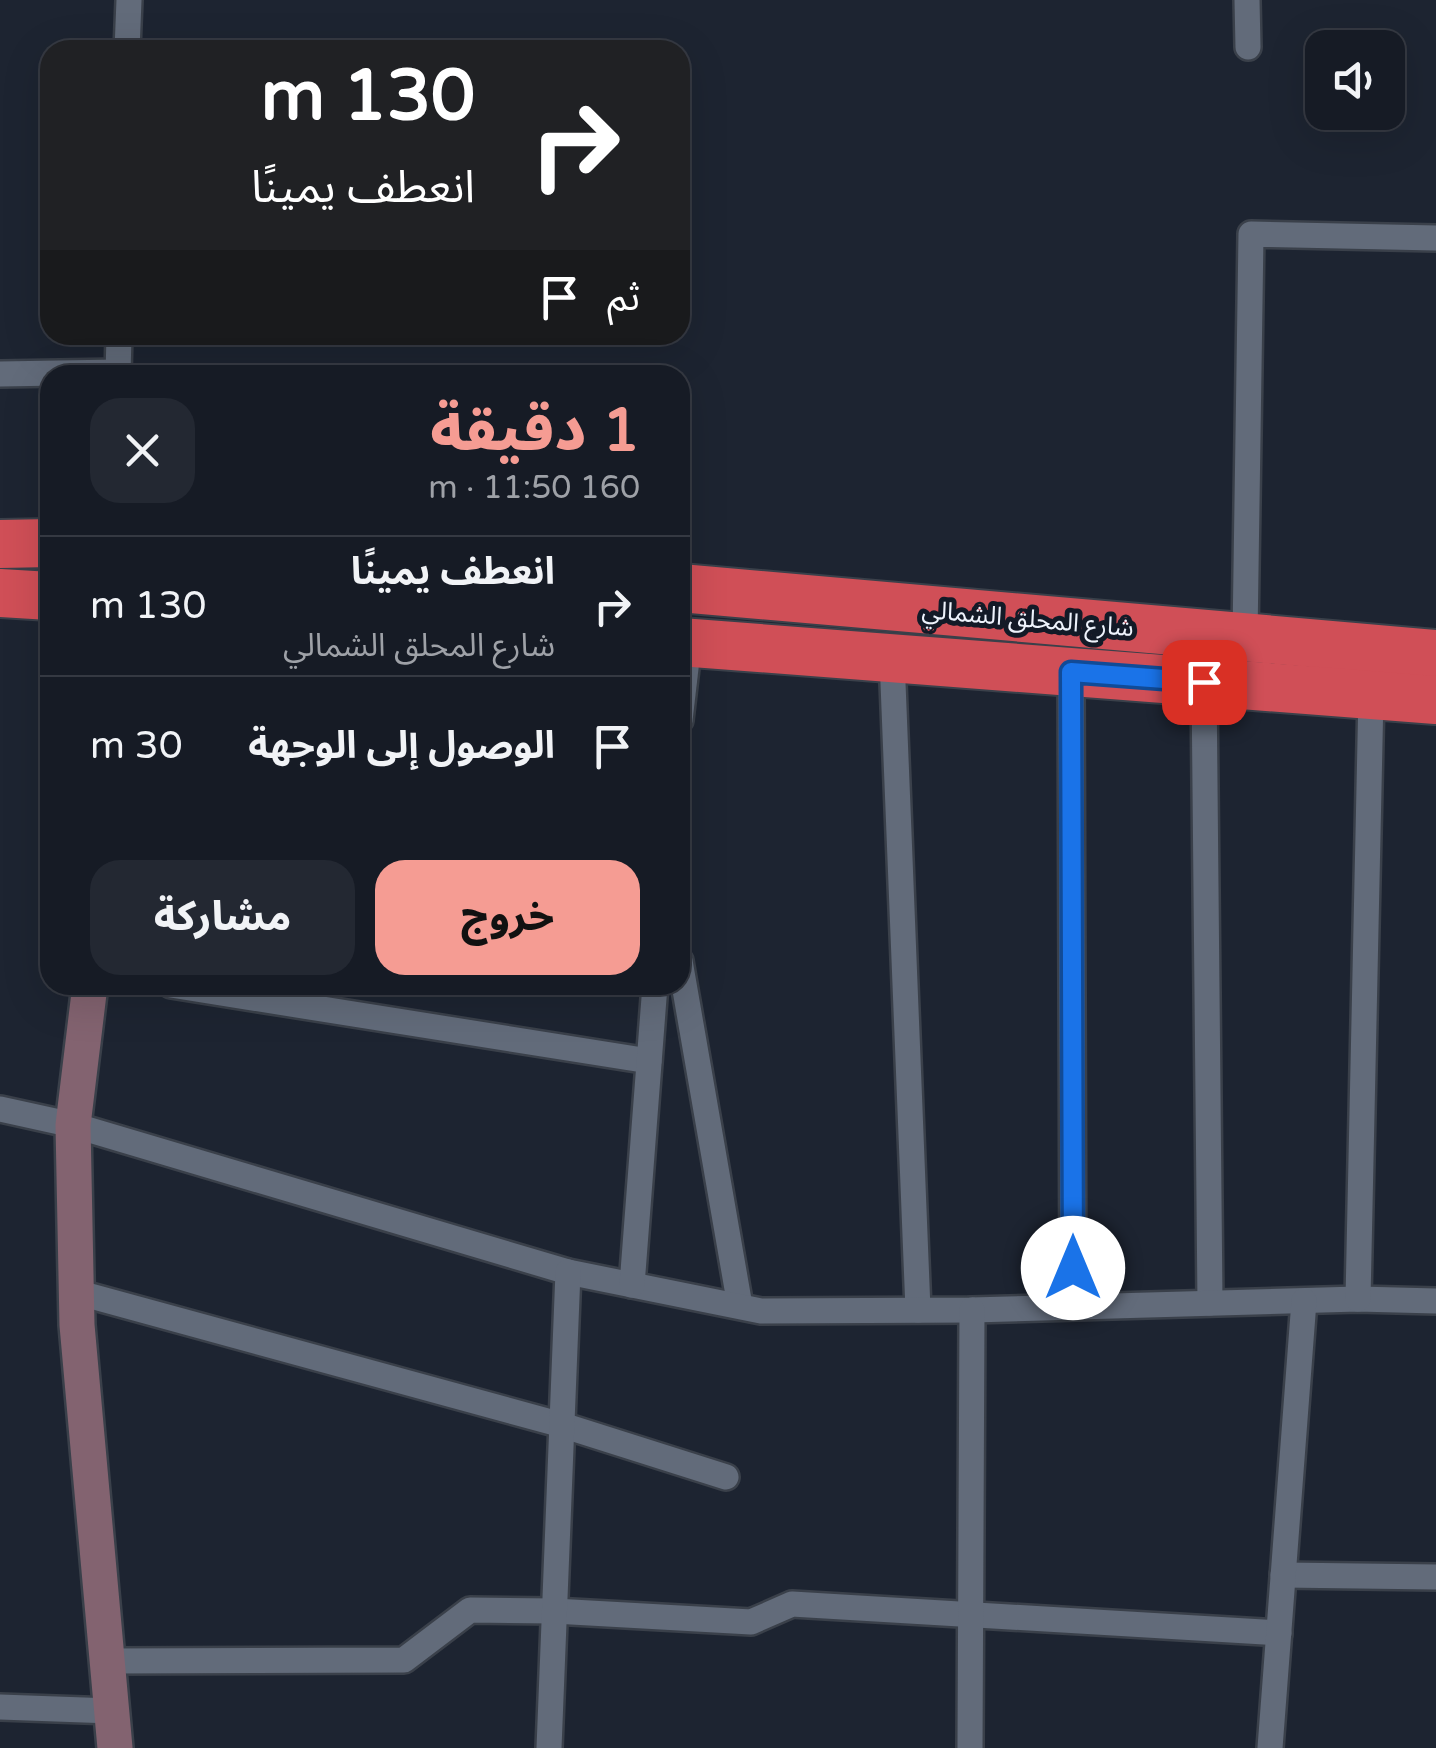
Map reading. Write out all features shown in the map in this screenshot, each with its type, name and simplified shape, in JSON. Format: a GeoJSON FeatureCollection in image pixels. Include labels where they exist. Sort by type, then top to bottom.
{"type":"FeatureCollection","features":[{"type":"Feature","properties":{"kind":"highway"},"geometry":{"type":"LineString","coordinates":[[0,544],[40,543]]}},
{"type":"Feature","properties":{"kind":"highway","name":"شارع المحلق الشمالي"},"geometry":{"type":"LineString","coordinates":[[690,589],[1436,654]]}},
{"type":"Feature","properties":{"kind":"highway"},"geometry":{"type":"LineString","coordinates":[[0,593],[40,595]]}},
{"type":"Feature","properties":{"kind":"highway","name":"شارع المحلق الشمالي"},"geometry":{"type":"LineString","coordinates":[[690,642],[1436,700]]}},
{"type":"Feature","properties":{"kind":"street"},"geometry":{"type":"LineString","coordinates":[[127,40],[128,0]]}},
{"type":"Feature","properties":{"kind":"street"},"geometry":{"type":"LineString","coordinates":[[1248,0],[1248,46]]}},
{"type":"Feature","properties":{"kind":"street"},"geometry":{"type":"LineString","coordinates":[[1245,637],[1251,234],[1436,238]]}},
{"type":"Feature","properties":{"kind":"street"},"geometry":{"type":"LineString","coordinates":[[0,374],[40,374]]}},
{"type":"Feature","properties":{"kind":"street"},"geometry":{"type":"LineString","coordinates":[[892,658],[918,1310]]}},
{"type":"Feature","properties":{"kind":"street"},"geometry":{"type":"LineString","coordinates":[[1071,672],[1073,1307]]}},
{"type":"Feature","properties":{"kind":"street"},"geometry":{"type":"LineString","coordinates":[[1204,682],[1210,1303]]}},
{"type":"Feature","properties":{"kind":"street"},"geometry":{"type":"LineString","coordinates":[[1358,1299],[1371,695]]}},
{"type":"Feature","properties":{"kind":"street"},"geometry":{"type":"LineString","coordinates":[[89,995],[73,1125],[76,1325],[115,1748]]}},
{"type":"Feature","properties":{"kind":"street"},"geometry":{"type":"LineString","coordinates":[[233,995],[649,1061]]}},
{"type":"Feature","properties":{"kind":"street"},"geometry":{"type":"LineString","coordinates":[[632,1284],[654,995]]}},
{"type":"Feature","properties":{"kind":"street"},"geometry":{"type":"LineString","coordinates":[[686,995],[740,1306]]}},
{"type":"Feature","properties":{"kind":"street"},"geometry":{"type":"LineString","coordinates":[[0,1110],[73,1125],[568,1272],[762,1311],[972,1310],[1358,1299],[1436,1301]]}},
{"type":"Feature","properties":{"kind":"street"},"geometry":{"type":"LineString","coordinates":[[549,1748],[568,1272]]}},
{"type":"Feature","properties":{"kind":"street"},"geometry":{"type":"LineString","coordinates":[[76,1292],[562,1425],[726,1476]]}},
{"type":"Feature","properties":{"kind":"street"},"geometry":{"type":"LineString","coordinates":[[1270,1748],[1304,1301]]}},
{"type":"Feature","properties":{"kind":"street"},"geometry":{"type":"LineString","coordinates":[[970,1748],[972,1310]]}},
{"type":"Feature","properties":{"kind":"street"},"geometry":{"type":"LineString","coordinates":[[1283,1575],[1436,1577]]}},
{"type":"Feature","properties":{"kind":"street"},"geometry":{"type":"LineString","coordinates":[[108,1661],[404,1660],[470,1610],[751,1622],[792,1604],[1279,1633]]}},
{"type":"Feature","properties":{"kind":"street"},"geometry":{"type":"LineString","coordinates":[[0,1708],[112,1711]]}},
{"type":"Feature","properties":{"kind":"route"},"geometry":{"type":"LineString","coordinates":[[1073,1268],[1071,672],[1204,682]]}}]}
